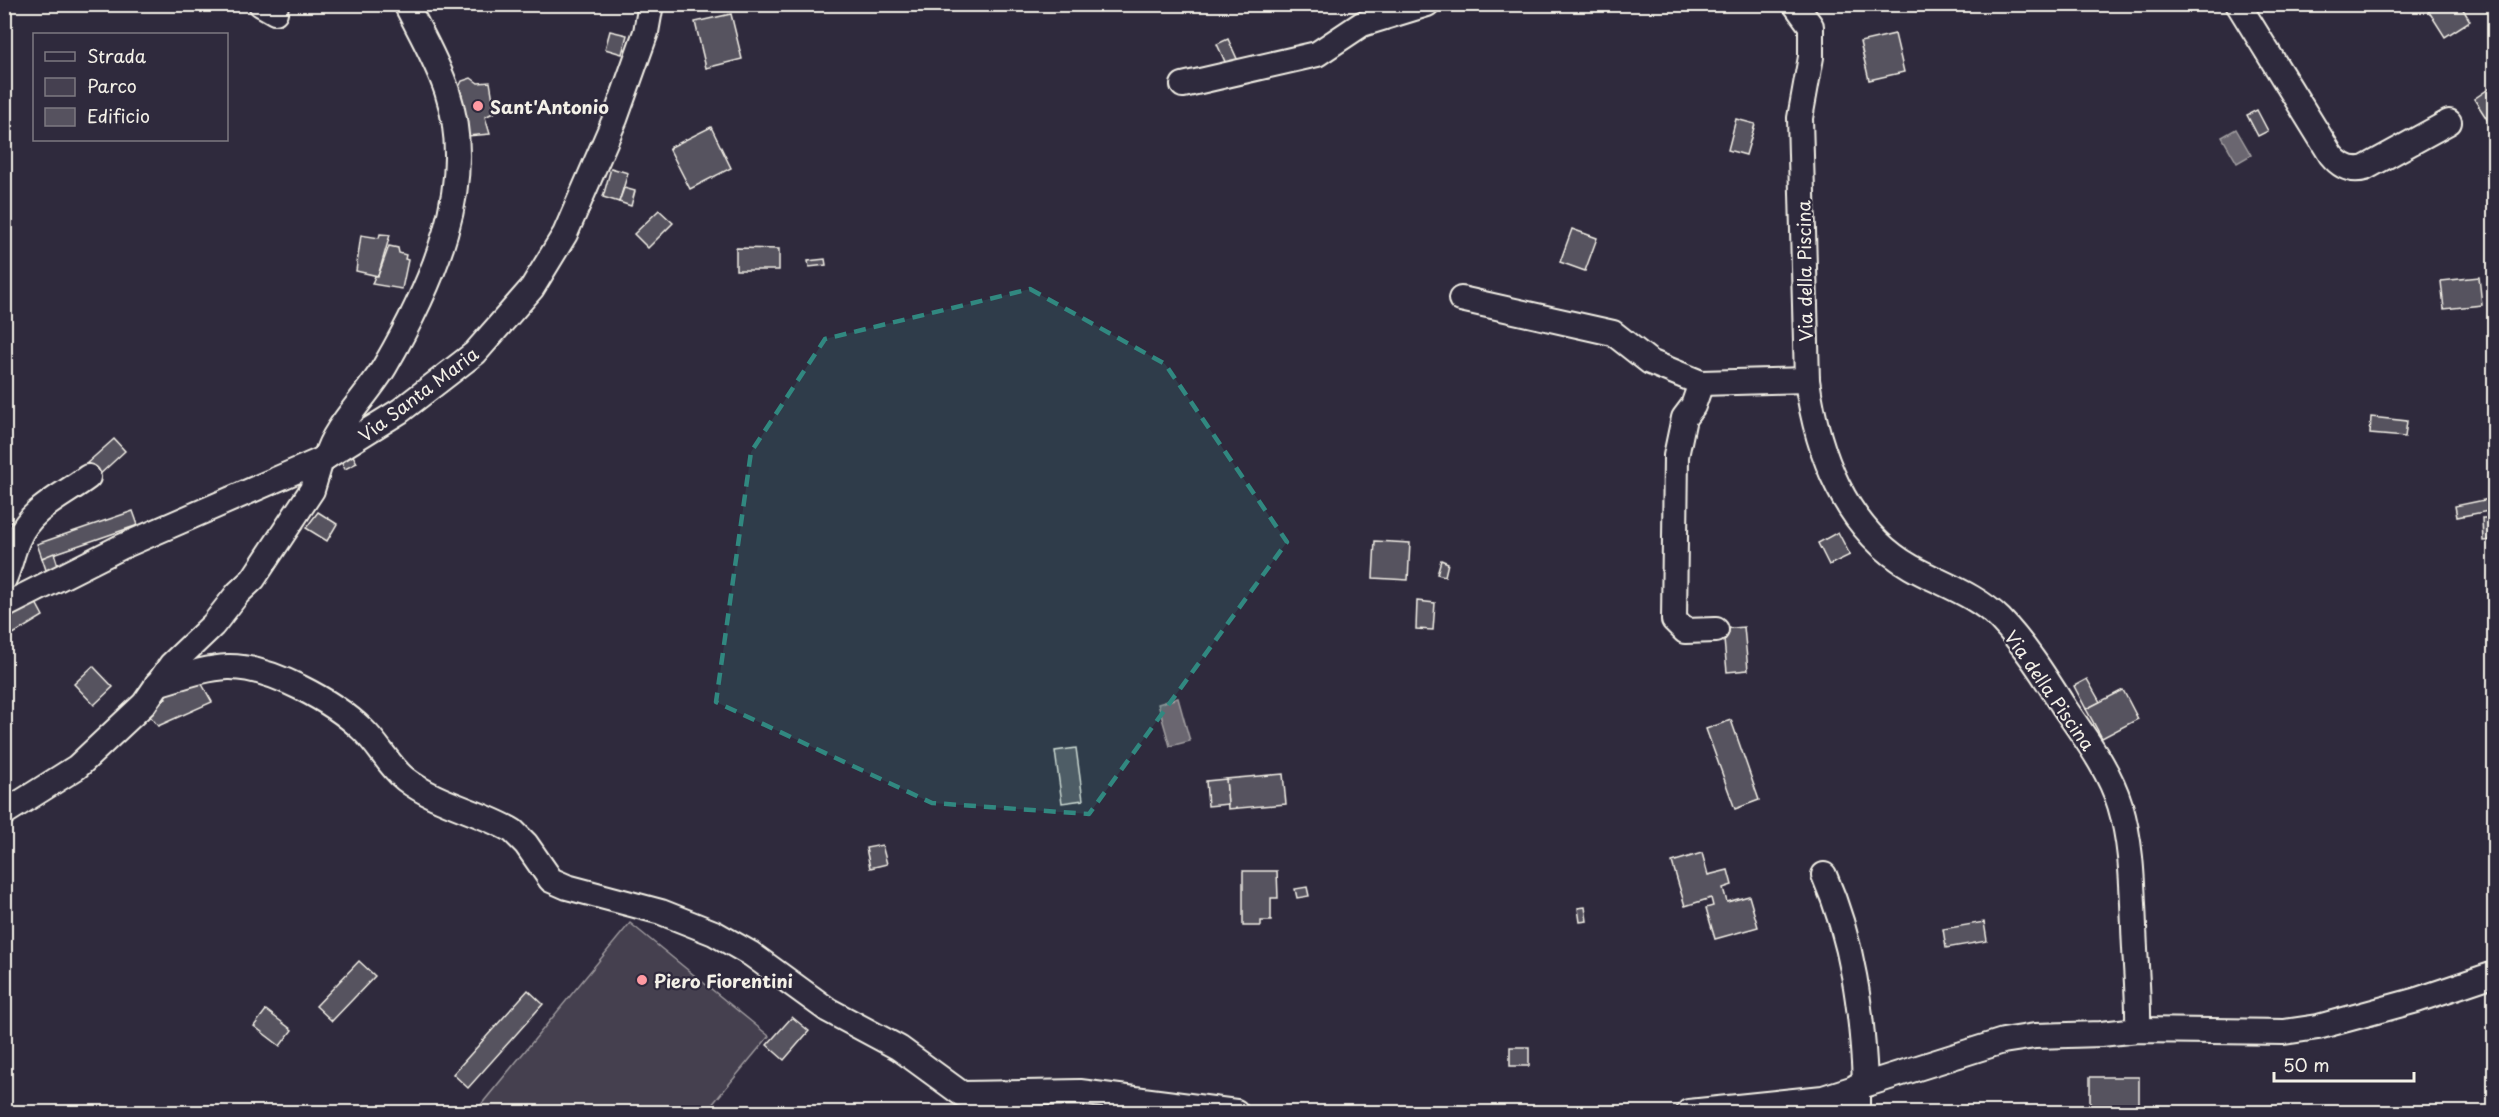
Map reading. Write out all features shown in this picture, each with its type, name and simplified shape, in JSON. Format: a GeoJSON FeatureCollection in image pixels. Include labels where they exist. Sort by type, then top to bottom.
{"type":"FeatureCollection","features":[{"type":"Feature","properties":{"kind":"street"},"geometry":{"type":"LineString","coordinates":[[261,4],[276,12],[276,4]]}},
{"type":"Feature","properties":{"kind":"street"},"geometry":{"type":"LineString","coordinates":[[4,813],[47,789],[90,756],[139,709],[171,665],[213,625],[238,593],[253,579],[312,490],[323,459],[336,434],[385,366],[421,297],[443,242],[453,202],[456,156],[452,108],[441,75],[406,4]]}},
{"type":"Feature","properties":{"kind":"street","name":"Via Santa Maria"},"geometry":{"type":"LineString","coordinates":[[4,606],[121,546],[323,459],[391,418],[458,368],[498,330],[538,279],[566,234],[609,135],[646,32],[651,4]]}},
{"type":"Feature","properties":{"kind":"street"},"geometry":{"type":"LineString","coordinates":[[1183,85],[1317,54],[1362,24],[1427,4]]}},
{"type":"Feature","properties":{"kind":"street","name":"Via della Piscina"},"geometry":{"type":"LineString","coordinates":[[1795,4],[1811,26],[1811,57],[1800,118],[1807,380],[1812,421],[1838,489],[1859,523],[1883,549],[1912,568],[1969,595],[1999,619],[2033,659],[2102,764],[2120,803],[2129,842],[2138,1030]]}},
{"type":"Feature","properties":{"kind":"street"},"geometry":{"type":"LineString","coordinates":[[2238,4],[2331,155],[2343,166],[2352,169],[2365,168],[2449,122]]}},
{"type":"Feature","properties":{"kind":"street"},"geometry":{"type":"LineString","coordinates":[[1461,299],[1612,333],[1650,362],[1701,383],[1807,380]]}},
{"type":"Feature","properties":{"kind":"street"},"geometry":{"type":"LineString","coordinates":[[1701,383],[1693,406],[1684,418],[1676,456],[1674,620],[1685,631],[1716,630]]}},
{"type":"Feature","properties":{"kind":"street"},"geometry":{"type":"LineString","coordinates":[[4,579],[18,538],[28,520],[39,509],[63,496],[88,477]]}},
{"type":"Feature","properties":{"kind":"street"},"geometry":{"type":"LineString","coordinates":[[157,684],[200,671],[228,667],[260,672],[292,685],[352,720],[373,741],[393,767],[411,783],[513,831],[526,844],[551,880],[567,887],[661,912],[714,933],[751,954],[828,1010],[899,1048],[961,1103],[1080,1092],[1236,1113]]}},
{"type":"Feature","properties":{"kind":"street"},"geometry":{"type":"LineString","coordinates":[[1824,875],[1841,914],[1859,999],[1861,1084],[1857,1113]]}},
{"type":"Feature","properties":{"kind":"street"},"geometry":{"type":"LineString","coordinates":[[1689,1113],[1807,1101],[2011,1039],[2138,1030],[2300,1031],[2417,999],[2494,974]]}},
{"type":"Feature","properties":{"kind":"highlighted area"},"geometry":{"type":"Polygon","coordinates":[[[1030,289],[1165,364],[1287,542],[1089,814],[932,803],[716,702],[751,452],[825,339],[1030,289]]]}},
{"type":"Feature","properties":{"kind":"green space","name":"Piero Fiorentini"},"geometry":{"type":"Polygon","coordinates":[[[630,923],[769,1036],[706,1112],[475,1112],[630,923]]]}},
{"type":"Feature","properties":{"kind":"shaded area"},"geometry":{"type":"Polygon","coordinates":[[[2236,129],[2251,155],[2237,163],[2222,137],[2236,129]]]}},
{"type":"Feature","properties":{"kind":"shaded area"},"geometry":{"type":"Polygon","coordinates":[[[1178,698],[1190,741],[1170,746],[1158,704],[1178,698]]]}},
{"type":"Feature","properties":{"kind":"building"},"geometry":{"type":"Polygon","coordinates":[[[2424,4],[2460,4],[2470,21],[2445,37],[2424,4]]]}},
{"type":"Feature","properties":{"kind":"building"},"geometry":{"type":"Polygon","coordinates":[[[731,14],[742,59],[706,68],[695,22],[731,14]]]}},
{"type":"Feature","properties":{"kind":"building"},"geometry":{"type":"Polygon","coordinates":[[[610,31],[627,35],[622,54],[605,49],[610,31]]]}},
{"type":"Feature","properties":{"kind":"building"},"geometry":{"type":"Polygon","coordinates":[[[1895,34],[1904,72],[1869,80],[1860,42],[1895,34]]]}},
{"type":"Feature","properties":{"kind":"building"},"geometry":{"type":"Polygon","coordinates":[[[1228,39],[1238,61],[1227,66],[1217,44],[1228,39]]]}},
{"type":"Feature","properties":{"kind":"building","name":"Sant'Antonio"},"geometry":{"type":"Polygon","coordinates":[[[471,78],[478,83],[490,82],[495,112],[485,117],[490,134],[467,136],[459,87],[462,81],[471,78]]]}},
{"type":"Feature","properties":{"kind":"building"},"geometry":{"type":"Polygon","coordinates":[[[2490,88],[2494,94],[2494,125],[2492,127],[2474,99],[2490,88]]]}},
{"type":"Feature","properties":{"kind":"building"},"geometry":{"type":"Polygon","coordinates":[[[2257,110],[2268,131],[2258,136],[2247,115],[2257,110]]]}},
{"type":"Feature","properties":{"kind":"building"},"geometry":{"type":"Polygon","coordinates":[[[1736,119],[1755,124],[1746,155],[1728,150],[1736,119]]]}},
{"type":"Feature","properties":{"kind":"building"},"geometry":{"type":"Polygon","coordinates":[[[711,127],[731,168],[690,189],[669,148],[711,127]]]}},
{"type":"Feature","properties":{"kind":"building"},"geometry":{"type":"Polygon","coordinates":[[[611,168],[628,173],[619,202],[603,197],[611,168]]]}},
{"type":"Feature","properties":{"kind":"building"},"geometry":{"type":"Polygon","coordinates":[[[624,188],[635,191],[631,206],[619,202],[624,188]]]}},
{"type":"Feature","properties":{"kind":"building"},"geometry":{"type":"Polygon","coordinates":[[[659,210],[673,223],[648,248],[634,234],[659,210]]]}},
{"type":"Feature","properties":{"kind":"building"},"geometry":{"type":"Polygon","coordinates":[[[1572,229],[1597,238],[1585,271],[1560,262],[1572,229]]]}},
{"type":"Feature","properties":{"kind":"building"},"geometry":{"type":"Polygon","coordinates":[[[380,234],[390,235],[378,276],[356,271],[361,235],[379,238],[380,234]]]}},
{"type":"Feature","properties":{"kind":"building"},"geometry":{"type":"Polygon","coordinates":[[[389,246],[398,248],[399,253],[406,255],[405,259],[408,260],[402,289],[372,284],[375,276],[378,276],[389,246]]]}},
{"type":"Feature","properties":{"kind":"building"},"geometry":{"type":"Polygon","coordinates":[[[736,248],[779,249],[779,270],[736,270],[736,248]]]}},
{"type":"Feature","properties":{"kind":"building"},"geometry":{"type":"Polygon","coordinates":[[[825,259],[826,265],[809,267],[808,261],[825,259]]]}},
{"type":"Feature","properties":{"kind":"building"},"geometry":{"type":"Polygon","coordinates":[[[2479,277],[2482,305],[2444,309],[2441,281],[2479,277]]]}},
{"type":"Feature","properties":{"kind":"building"},"geometry":{"type":"Polygon","coordinates":[[[2371,417],[2407,421],[2405,437],[2370,434],[2371,417]]]}},
{"type":"Feature","properties":{"kind":"building"},"geometry":{"type":"Polygon","coordinates":[[[114,439],[125,451],[97,477],[86,464],[114,439]]]}},
{"type":"Feature","properties":{"kind":"building"},"geometry":{"type":"Polygon","coordinates":[[[351,452],[357,463],[345,469],[339,458],[351,452]]]}},
{"type":"Feature","properties":{"kind":"building"},"geometry":{"type":"Polygon","coordinates":[[[2494,498],[2494,510],[2457,517],[2455,506],[2494,498]]]}},
{"type":"Feature","properties":{"kind":"building"},"geometry":{"type":"Polygon","coordinates":[[[133,511],[138,525],[42,558],[37,544],[133,511]]]}},
{"type":"Feature","properties":{"kind":"building"},"geometry":{"type":"Polygon","coordinates":[[[318,512],[337,524],[327,541],[306,528],[318,512]]]}},
{"type":"Feature","properties":{"kind":"building"},"geometry":{"type":"Polygon","coordinates":[[[2482,518],[2494,518],[2494,540],[2483,541],[2482,518]]]}},
{"type":"Feature","properties":{"kind":"building"},"geometry":{"type":"Polygon","coordinates":[[[1838,532],[1850,555],[1829,565],[1818,543],[1838,532]]]}},
{"type":"Feature","properties":{"kind":"building"},"geometry":{"type":"Polygon","coordinates":[[[1375,541],[1410,543],[1408,580],[1373,578],[1375,541]]]}},
{"type":"Feature","properties":{"kind":"building"},"geometry":{"type":"Polygon","coordinates":[[[54,553],[60,572],[48,576],[42,558],[54,553]]]}},
{"type":"Feature","properties":{"kind":"building"},"geometry":{"type":"Polygon","coordinates":[[[1441,560],[1448,563],[1445,576],[1437,574],[1441,560]]]}},
{"type":"Feature","properties":{"kind":"building"},"geometry":{"type":"Polygon","coordinates":[[[34,599],[43,616],[5,639],[4,613],[34,599]]]}},
{"type":"Feature","properties":{"kind":"building"},"geometry":{"type":"Polygon","coordinates":[[[1417,601],[1435,603],[1433,630],[1416,629],[1417,601]]]}},
{"type":"Feature","properties":{"kind":"building"},"geometry":{"type":"Polygon","coordinates":[[[1744,627],[1748,670],[1727,672],[1723,629],[1744,627]]]}},
{"type":"Feature","properties":{"kind":"building"},"geometry":{"type":"Polygon","coordinates":[[[93,666],[113,687],[94,705],[74,684],[93,666]]]}},
{"type":"Feature","properties":{"kind":"building"},"geometry":{"type":"Polygon","coordinates":[[[198,677],[212,702],[158,726],[149,715],[166,698],[163,694],[198,677]]]}},
{"type":"Feature","properties":{"kind":"building"},"geometry":{"type":"Polygon","coordinates":[[[2087,679],[2100,702],[2086,709],[2074,686],[2087,679]]]}},
{"type":"Feature","properties":{"kind":"building"},"geometry":{"type":"Polygon","coordinates":[[[2123,690],[2138,719],[2102,738],[2086,709],[2123,690]]]}},
{"type":"Feature","properties":{"kind":"building"},"geometry":{"type":"Polygon","coordinates":[[[1731,720],[1759,800],[1735,809],[1706,729],[1731,720]]]}},
{"type":"Feature","properties":{"kind":"building"},"geometry":{"type":"Polygon","coordinates":[[[1076,748],[1083,800],[1062,803],[1055,751],[1076,748]]]}},
{"type":"Feature","properties":{"kind":"building"},"geometry":{"type":"Polygon","coordinates":[[[1283,774],[1286,804],[1228,809],[1226,779],[1283,774]]]}},
{"type":"Feature","properties":{"kind":"building"},"geometry":{"type":"Polygon","coordinates":[[[1226,779],[1228,804],[1208,806],[1206,781],[1226,779]]]}},
{"type":"Feature","properties":{"kind":"building"},"geometry":{"type":"Polygon","coordinates":[[[882,845],[887,864],[870,868],[866,848],[882,845]]]}},
{"type":"Feature","properties":{"kind":"building"},"geometry":{"type":"Polygon","coordinates":[[[1702,853],[1708,875],[1728,870],[1732,885],[1723,888],[1727,902],[1749,896],[1758,927],[1715,939],[1706,908],[1713,906],[1711,898],[1685,906],[1672,862],[1702,853]]]}},
{"type":"Feature","properties":{"kind":"building"},"geometry":{"type":"Polygon","coordinates":[[[1243,871],[1277,871],[1278,898],[1271,898],[1271,921],[1261,921],[1261,926],[1243,926],[1243,871]]]}},
{"type":"Feature","properties":{"kind":"building"},"geometry":{"type":"Polygon","coordinates":[[[1307,887],[1309,896],[1297,898],[1295,889],[1307,887]]]}},
{"type":"Feature","properties":{"kind":"building"},"geometry":{"type":"Polygon","coordinates":[[[1585,907],[1587,921],[1580,922],[1578,908],[1585,907]]]}},
{"type":"Feature","properties":{"kind":"building"},"geometry":{"type":"Polygon","coordinates":[[[1984,922],[1987,941],[1946,948],[1943,929],[1984,922]]]}},
{"type":"Feature","properties":{"kind":"building"},"geometry":{"type":"Polygon","coordinates":[[[359,961],[375,976],[332,1021],[316,1006],[359,961]]]}},
{"type":"Feature","properties":{"kind":"building"},"geometry":{"type":"Polygon","coordinates":[[[528,990],[543,1004],[468,1088],[453,1074],[528,990]]]}},
{"type":"Feature","properties":{"kind":"building"},"geometry":{"type":"Polygon","coordinates":[[[266,1010],[292,1030],[280,1046],[254,1026],[266,1010]]]}},
{"type":"Feature","properties":{"kind":"building"},"geometry":{"type":"Polygon","coordinates":[[[792,1017],[809,1031],[784,1060],[767,1045],[792,1017]]]}},
{"type":"Feature","properties":{"kind":"building"},"geometry":{"type":"Polygon","coordinates":[[[1510,1047],[1529,1047],[1529,1066],[1510,1066],[1510,1047]]]}},
{"type":"Feature","properties":{"kind":"building"},"geometry":{"type":"Polygon","coordinates":[[[2090,1077],[2139,1077],[2139,1109],[2090,1109],[2090,1077]]]}},
{"type":"Feature","properties":{"kind":"place","name":"Sant'Antonio"},"geometry":{"type":"Point","coordinates":[478,106]}},
{"type":"Feature","properties":{"kind":"place","name":"Piero Fiorentini"},"geometry":{"type":"Point","coordinates":[642,980]}}]}
